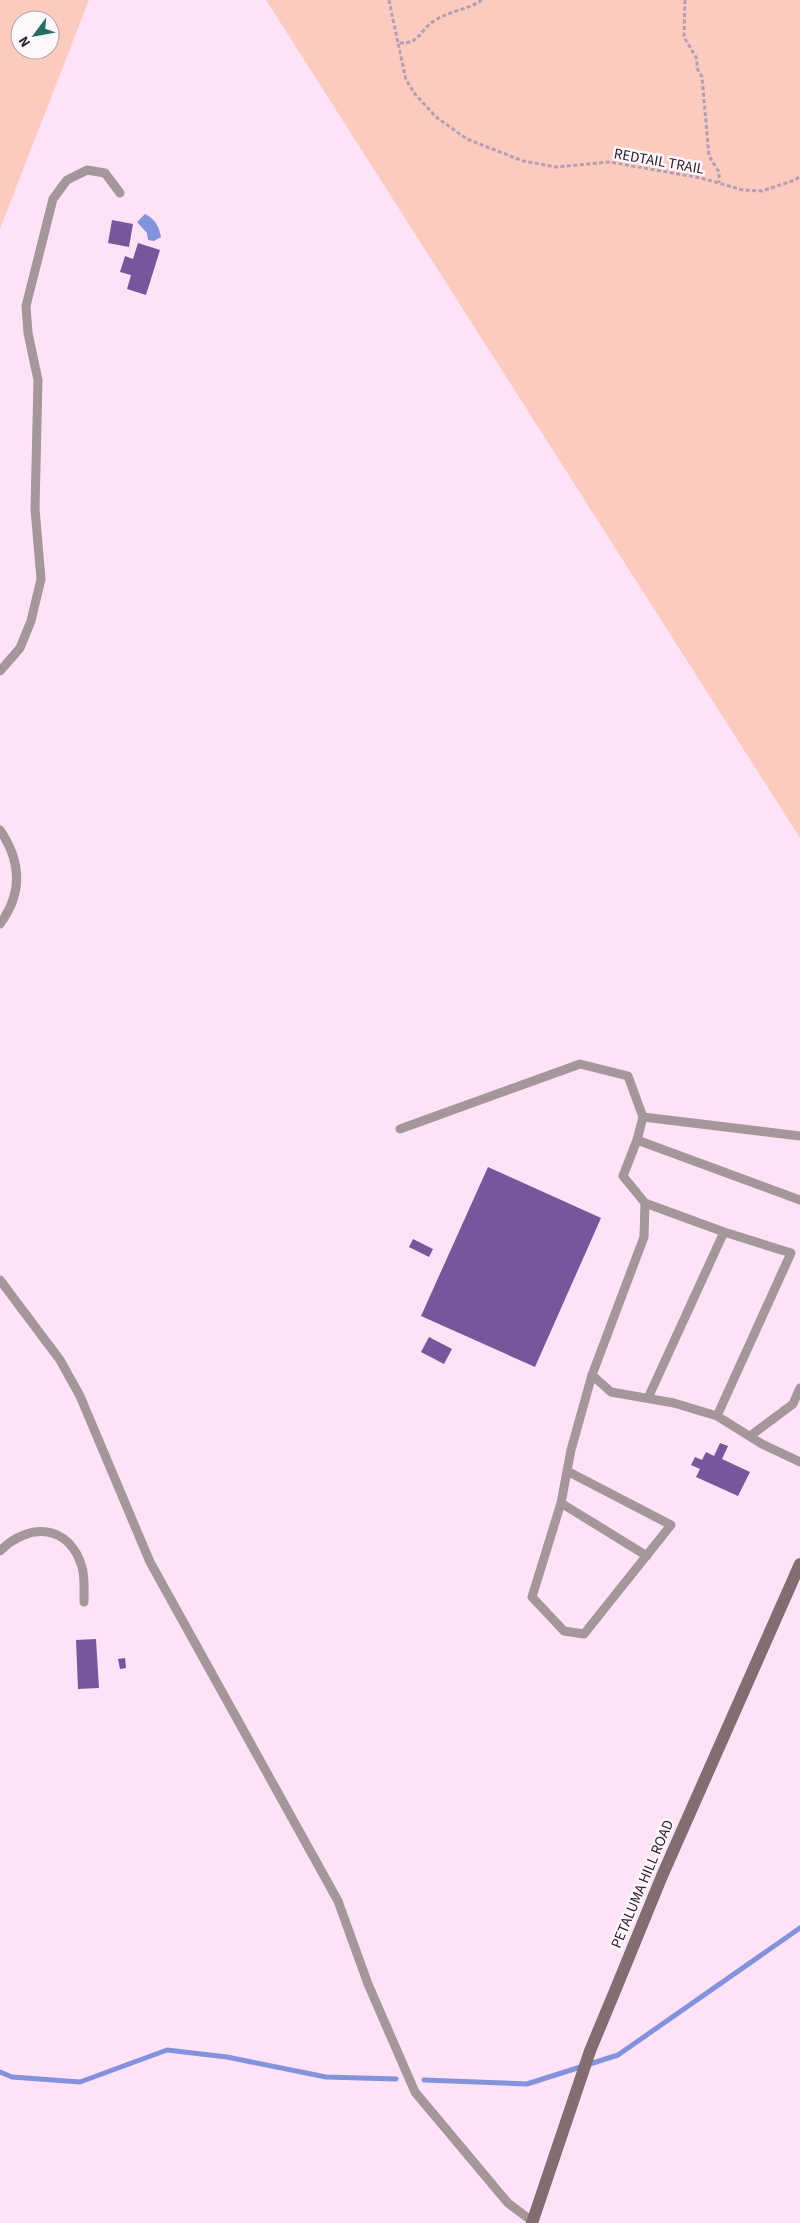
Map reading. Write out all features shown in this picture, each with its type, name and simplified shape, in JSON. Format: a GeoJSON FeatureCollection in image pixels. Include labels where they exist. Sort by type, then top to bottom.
{"type":"FeatureCollection","features":[{"type":"Feature","properties":{"kind":"main road","name":"PETALUMA HILL ROAD"},"geometry":{"type":"LineString","coordinates":[[532,2222],[588,2058],[662,1876],[800,1564]]}},
{"type":"Feature","properties":{"kind":"lane"},"geometry":{"type":"LineString","coordinates":[[0,671],[20,648],[31,621],[41,579],[36,509],[38,380],[28,333],[26,306],[53,200],[67,180],[88,170],[105,173],[120,193]]}},
{"type":"Feature","properties":{"kind":"lane"},"geometry":{"type":"LineString","coordinates":[[0,830],[10,845],[18,876],[10,911],[0,924]]}},
{"type":"Feature","properties":{"kind":"lane"},"geometry":{"type":"LineString","coordinates":[[400,1129],[580,1064],[628,1076],[642,1117],[623,1176],[645,1203],[724,1232],[795,1253],[717,1416]]}},
{"type":"Feature","properties":{"kind":"lane"},"geometry":{"type":"LineString","coordinates":[[642,1117],[800,1136]]}},
{"type":"Feature","properties":{"kind":"lane"},"geometry":{"type":"LineString","coordinates":[[636,1140],[800,1200]]}},
{"type":"Feature","properties":{"kind":"lane"},"geometry":{"type":"LineString","coordinates":[[567,1471],[671,1526],[584,1634],[564,1631],[532,1597],[561,1503],[567,1471],[592,1375],[644,1237],[645,1203]]}},
{"type":"Feature","properties":{"kind":"lane"},"geometry":{"type":"LineString","coordinates":[[648,1398],[724,1232]]}},
{"type":"Feature","properties":{"kind":"lane"},"geometry":{"type":"LineString","coordinates":[[0,1280],[60,1360],[80,1396],[150,1562],[338,1901],[368,1984],[415,2092],[508,2203],[532,2222]]}},
{"type":"Feature","properties":{"kind":"lane"},"geometry":{"type":"LineString","coordinates":[[592,1375],[612,1392],[674,1403],[717,1416],[800,1462]]}},
{"type":"Feature","properties":{"kind":"lane"},"geometry":{"type":"LineString","coordinates":[[750,1436],[792,1404],[800,1388]]}},
{"type":"Feature","properties":{"kind":"lane"},"geometry":{"type":"LineString","coordinates":[[561,1503],[647,1556]]}},
{"type":"Feature","properties":{"kind":"lane"},"geometry":{"type":"LineString","coordinates":[[0,1551],[11,1540],[39,1530],[56,1533],[72,1544],[82,1568],[84,1602]]}},
{"type":"Feature","properties":{"kind":"path","name":"REDTAIL TRAIL"},"geometry":{"type":"LineString","coordinates":[[388,0],[406,80],[414,94],[436,117],[467,139],[523,161],[556,167],[610,162],[719,183],[743,190],[762,191],[795,180],[800,176]]}},
{"type":"Feature","properties":{"kind":"path"},"geometry":{"type":"LineString","coordinates":[[398,42],[407,43],[417,39],[432,22],[463,10],[482,0]]}},
{"type":"Feature","properties":{"kind":"path"},"geometry":{"type":"LineString","coordinates":[[684,0],[684,37],[697,60],[697,68],[702,77],[709,156],[719,172],[719,183]]}},
{"type":"Feature","properties":{"kind":"shaded area"},"geometry":{"type":"Polygon","coordinates":[[[0,0],[89,0],[0,229],[0,0]]]}},
{"type":"Feature","properties":{"kind":"shaded area"},"geometry":{"type":"Polygon","coordinates":[[[266,0],[800,0],[800,838],[266,0]]]}},
{"type":"Feature","properties":{"kind":"water"},"geometry":{"type":"Polygon","coordinates":[[[145,214],[156,223],[159,229],[161,237],[154,241],[148,240],[147,233],[137,222],[145,214]]]}},
{"type":"Feature","properties":{"kind":"building"},"geometry":{"type":"Polygon","coordinates":[[[112,220],[133,224],[129,247],[108,243],[112,220]]]}},
{"type":"Feature","properties":{"kind":"building"},"geometry":{"type":"Polygon","coordinates":[[[138,243],[160,250],[146,295],[127,289],[131,275],[120,272],[125,256],[133,259],[138,243]]]}},
{"type":"Feature","properties":{"kind":"building"},"geometry":{"type":"Polygon","coordinates":[[[488,1167],[601,1218],[535,1367],[421,1316],[488,1167]]]}},
{"type":"Feature","properties":{"kind":"building"},"geometry":{"type":"Polygon","coordinates":[[[413,1239],[433,1249],[429,1257],[409,1247],[413,1239]]]}},
{"type":"Feature","properties":{"kind":"building"},"geometry":{"type":"Polygon","coordinates":[[[429,1337],[452,1349],[444,1364],[421,1352],[429,1337]]]}},
{"type":"Feature","properties":{"kind":"building"},"geometry":{"type":"Polygon","coordinates":[[[720,1443],[728,1446],[722,1459],[750,1472],[738,1496],[696,1477],[700,1469],[691,1465],[695,1457],[702,1460],[706,1452],[714,1456],[720,1443]]]}},
{"type":"Feature","properties":{"kind":"building"},"geometry":{"type":"Polygon","coordinates":[[[96,1639],[99,1688],[78,1689],[76,1640],[96,1639]]]}},
{"type":"Feature","properties":{"kind":"building"},"geometry":{"type":"Polygon","coordinates":[[[125,1658],[126,1668],[120,1669],[118,1659],[125,1658]]]}},
{"type":"Feature","properties":{"kind":"waterway"},"geometry":{"type":"LineString","coordinates":[[424,2080],[527,2084],[618,2055],[800,1928]]}},
{"type":"Feature","properties":{"kind":"waterway"},"geometry":{"type":"LineString","coordinates":[[0,2072],[12,2077],[80,2082],[167,2050],[227,2057],[326,2077],[396,2079]]}}]}
